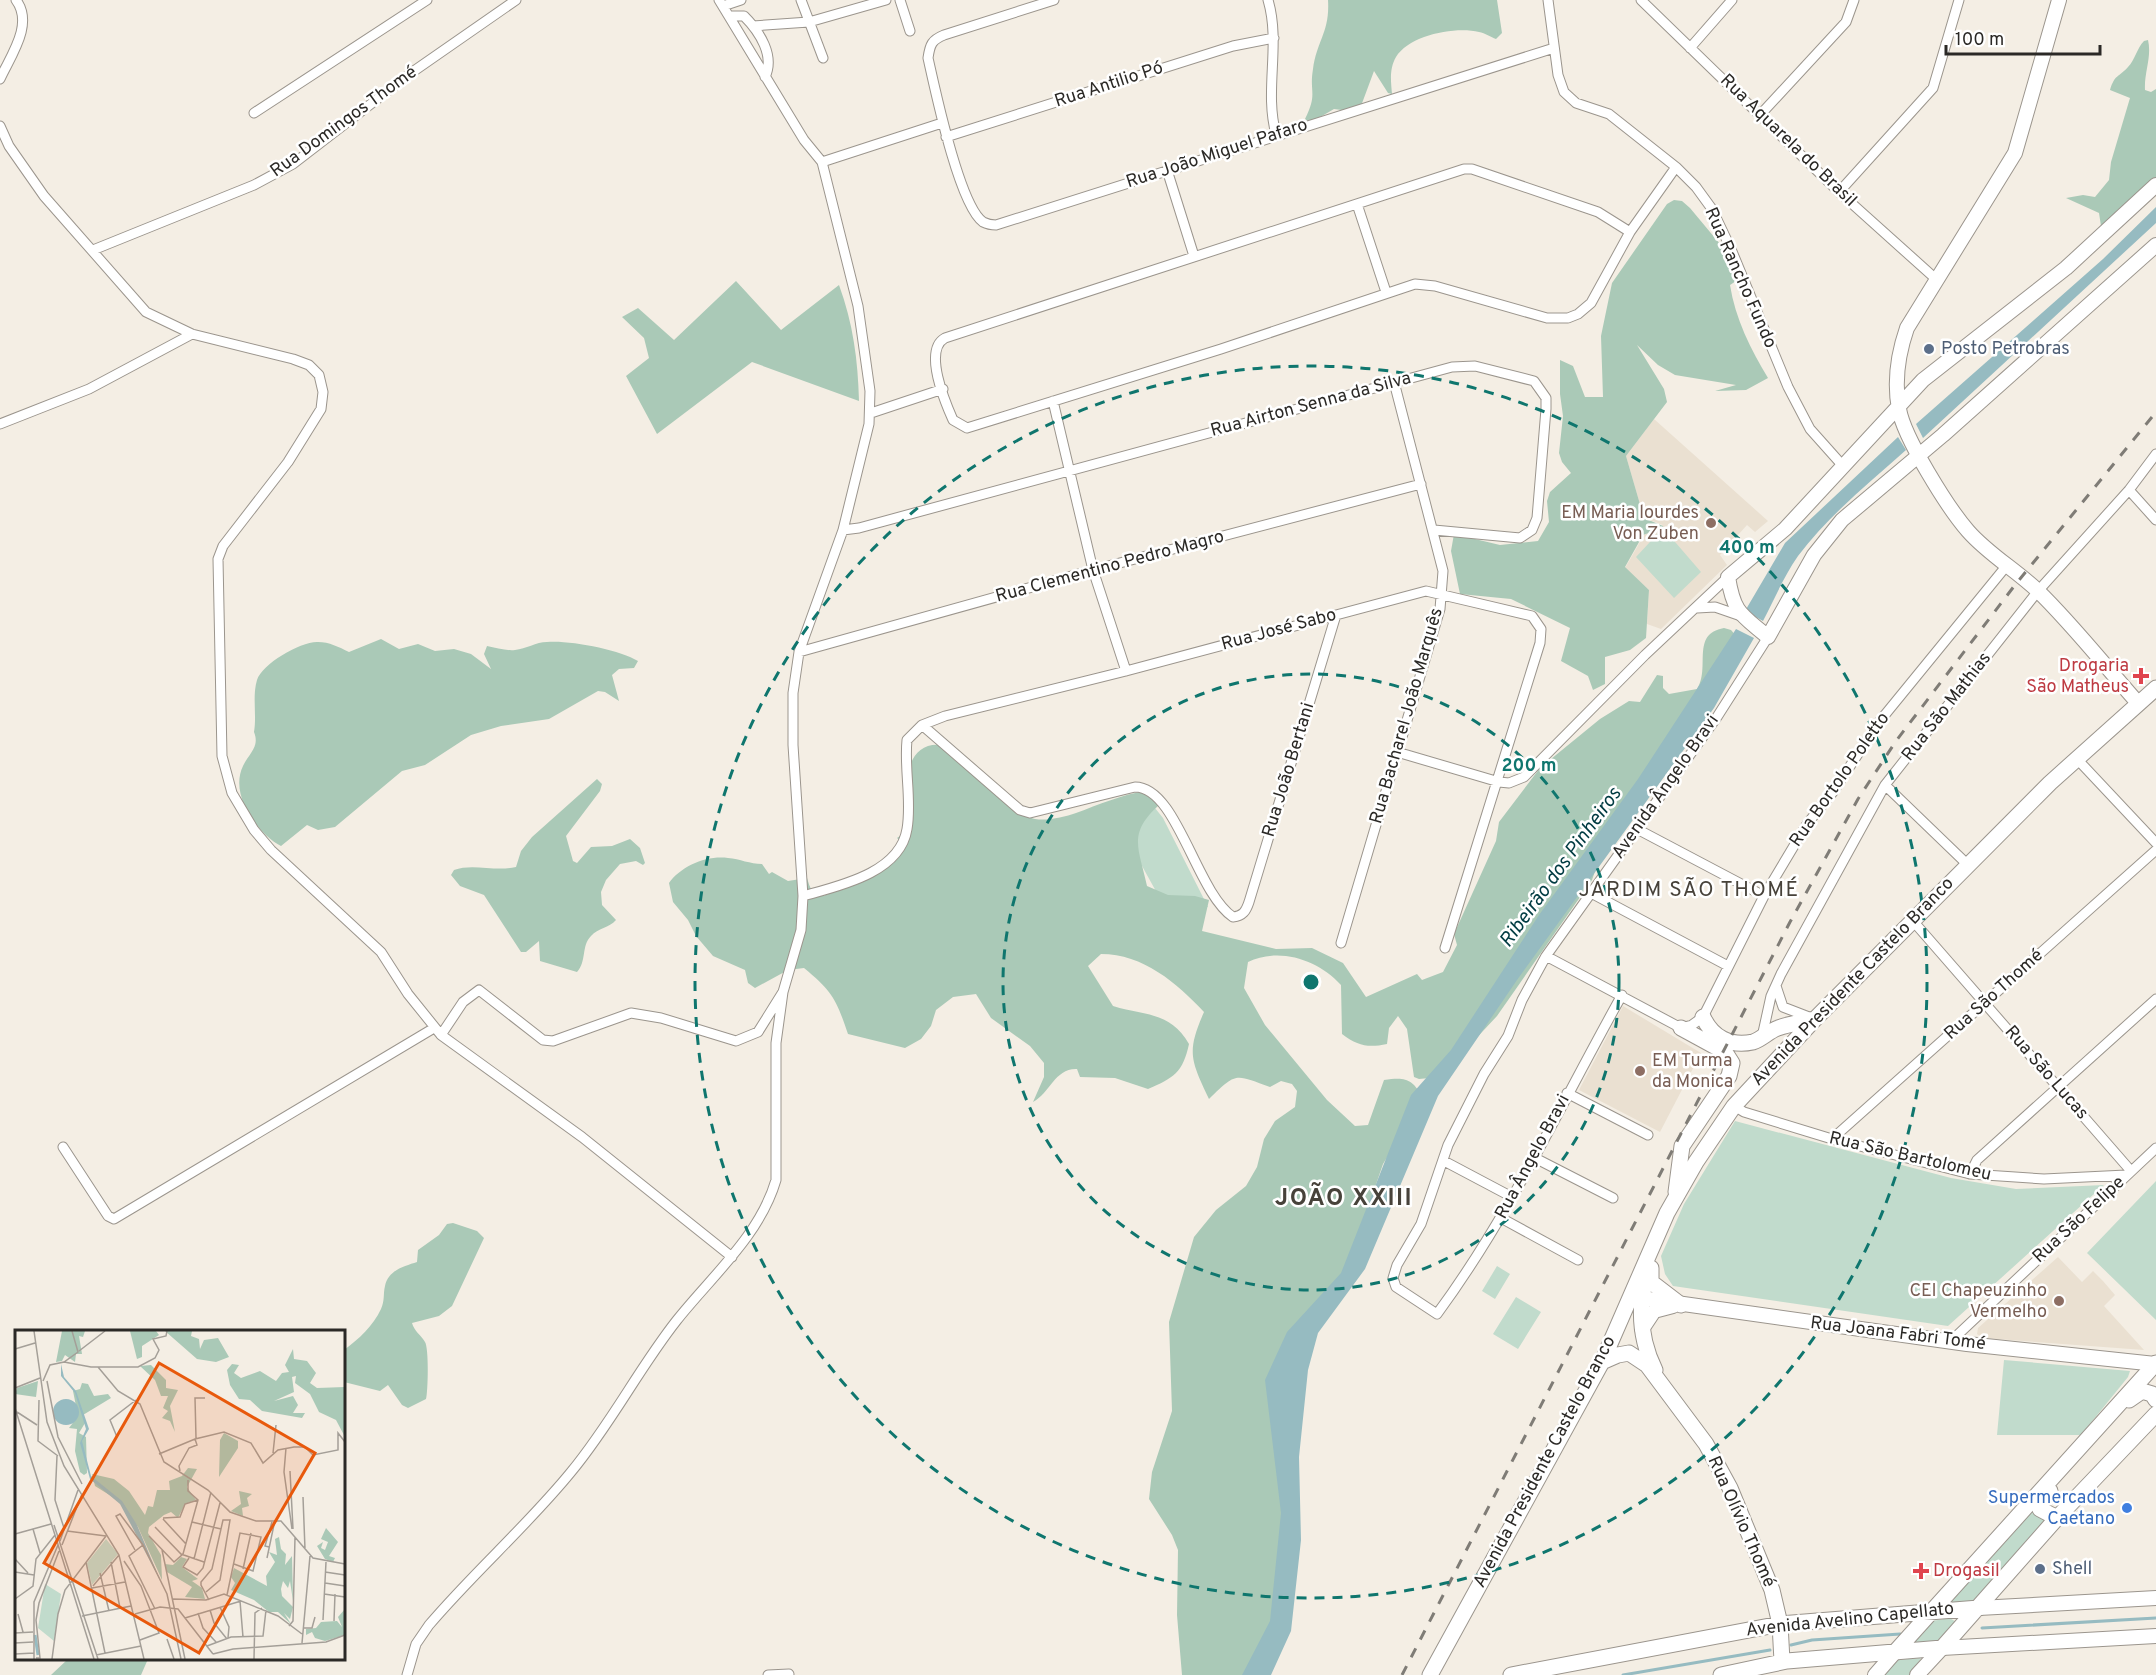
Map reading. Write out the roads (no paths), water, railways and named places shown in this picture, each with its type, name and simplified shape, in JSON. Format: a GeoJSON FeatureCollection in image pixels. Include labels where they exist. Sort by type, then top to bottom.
{"type":"FeatureCollection","features":[{"type":"Feature","properties":{"kind":"main road","name":"Avenida Presidente Castelo Branco"},"geometry":{"type":"LineString","coordinates":[[1430,1675],[1602,1362],[1636,1280],[1650,1256],[1675,1199],[1696,1162],[1734,1106],[1815,1019],[1968,865],[2077,759],[2156,688]]}},
{"type":"Feature","properties":{"kind":"main road"},"geometry":{"type":"LineString","coordinates":[[1703,1017],[1711,1032],[1723,1040],[1752,1042],[1776,1028],[1815,1019]]}},
{"type":"Feature","properties":{"kind":"main road"},"geometry":{"type":"LineString","coordinates":[[1675,1199],[1683,1146],[1699,1118],[1729,1076],[1732,1063],[1725,1052],[1682,1028]]}},
{"type":"Feature","properties":{"kind":"main road"},"geometry":{"type":"LineString","coordinates":[[1641,1298],[1650,1256]]}},
{"type":"Feature","properties":{"kind":"main road"},"geometry":{"type":"LineString","coordinates":[[1650,1256],[1651,1282],[1681,1305]]}},
{"type":"Feature","properties":{"kind":"main road"},"geometry":{"type":"LineString","coordinates":[[1636,1280],[1641,1298],[1642,1329],[1649,1357],[1661,1382]]}},
{"type":"Feature","properties":{"kind":"main road"},"geometry":{"type":"LineString","coordinates":[[1602,1362],[1629,1353],[1647,1365],[1661,1382]]}},
{"type":"Feature","properties":{"kind":"main road"},"geometry":{"type":"LineString","coordinates":[[1896,1651],[2156,1364]]}},
{"type":"Feature","properties":{"kind":"main road","name":"Rua Olívio Thomé"},"geometry":{"type":"LineString","coordinates":[[1661,1382],[1706,1444],[1730,1488],[1772,1590],[1780,1624],[1779,1668]]}},
{"type":"Feature","properties":{"kind":"main road"},"geometry":{"type":"LineString","coordinates":[[2121,1405],[2142,1391],[2152,1394],[2156,1400]]}},
{"type":"Feature","properties":{"kind":"main road"},"geometry":{"type":"LineString","coordinates":[[1721,1675],[1896,1651],[1942,1648],[2058,1518],[2156,1414]]}},
{"type":"Feature","properties":{"kind":"main road"},"geometry":{"type":"LineString","coordinates":[[2058,1518],[2043,1512],[2040,1504],[2055,1484],[2063,1468]]}},
{"type":"Feature","properties":{"kind":"main road","name":"Avenida Avelino Capellato"},"geometry":{"type":"LineString","coordinates":[[1511,1675],[1780,1624],[1979,1608]]}},
{"type":"Feature","properties":{"kind":"street"},"geometry":{"type":"LineString","coordinates":[[0,79],[24,24],[21,8],[16,0]]}},
{"type":"Feature","properties":{"kind":"street"},"geometry":{"type":"LineString","coordinates":[[254,113],[427,0]]}},
{"type":"Feature","properties":{"kind":"street","name":"Rua Domingos Thomé"},"geometry":{"type":"LineString","coordinates":[[93,250],[255,185],[292,164],[411,73],[516,0]]}},
{"type":"Feature","properties":{"kind":"street"},"geometry":{"type":"LineString","coordinates":[[407,1675],[416,1644],[429,1624],[572,1471],[653,1351],[703,1286],[732,1257],[771,1197],[776,1180],[776,1043],[783,992],[801,930],[803,896],[793,745],[793,693],[799,652],[843,530],[871,413],[858,306],[822,162],[804,140],[721,3],[741,0]]}},
{"type":"Feature","properties":{"kind":"street"},"geometry":{"type":"LineString","coordinates":[[801,0],[823,58]]}},
{"type":"Feature","properties":{"kind":"street"},"geometry":{"type":"LineString","coordinates":[[753,26],[809,22],[886,0]]}},
{"type":"Feature","properties":{"kind":"street"},"geometry":{"type":"LineString","coordinates":[[900,0],[910,31]]}},
{"type":"Feature","properties":{"kind":"street","name":"Rua João Miguel Pafaro"},"geometry":{"type":"LineString","coordinates":[[1054,0],[934,39],[930,45],[928,58],[946,137],[975,213],[989,225],[996,225],[1276,134],[1554,48]]}},
{"type":"Feature","properties":{"kind":"street"},"geometry":{"type":"LineString","coordinates":[[1268,0],[1274,38],[1273,117],[1276,134]]}},
{"type":"Feature","properties":{"kind":"street","name":"Rua Rancho Fundo"},"geometry":{"type":"LineString","coordinates":[[1548,0],[1554,48],[1564,92],[1576,103],[1609,114],[1676,167],[1696,187],[1712,209],[1731,249],[1788,387],[1810,429],[1843,466]]}},
{"type":"Feature","properties":{"kind":"street","name":"Rua Aquarela do Brasil"},"geometry":{"type":"LineString","coordinates":[[1641,0],[1839,192],[1937,280]]}},
{"type":"Feature","properties":{"kind":"street"},"geometry":{"type":"LineString","coordinates":[[1690,48],[1732,0]]}},
{"type":"Feature","properties":{"kind":"street"},"geometry":{"type":"LineString","coordinates":[[1760,115],[1846,22],[1854,0]]}},
{"type":"Feature","properties":{"kind":"street"},"geometry":{"type":"LineString","coordinates":[[1839,192],[1933,88],[1959,0]]}},
{"type":"Feature","properties":{"kind":"street"},"geometry":{"type":"LineString","coordinates":[[2059,0],[2014,153],[1907,328],[1900,349],[1896,381],[1899,409],[1904,425],[1917,450],[1944,497],[1969,532],[2038,591],[2138,703]]}},
{"type":"Feature","properties":{"kind":"street"},"geometry":{"type":"LineString","coordinates":[[729,16],[744,16],[753,26],[770,59],[770,66],[765,77]]}},
{"type":"Feature","properties":{"kind":"street","name":"Rua Antilio Pó"},"geometry":{"type":"LineString","coordinates":[[946,137],[1233,46],[1274,38]]}},
{"type":"Feature","properties":{"kind":"street"},"geometry":{"type":"LineString","coordinates":[[822,162],[942,123]]}},
{"type":"Feature","properties":{"kind":"street"},"geometry":{"type":"LineString","coordinates":[[0,126],[9,146],[44,196],[146,312],[192,334],[309,365],[319,375],[323,392],[321,409],[223,546],[218,559],[222,756],[225,775],[232,793],[260,837],[381,952],[441,1035],[582,1137],[732,1257]]}},
{"type":"Feature","properties":{"kind":"street"},"geometry":{"type":"LineString","coordinates":[[1630,232],[1598,212],[1472,169],[1455,171],[945,338],[940,340],[934,354],[953,420],[968,428],[1221,349],[1415,284],[1435,286],[1547,318],[1568,318],[1578,314],[1591,303],[1630,232],[1676,167]]}},
{"type":"Feature","properties":{"kind":"street"},"geometry":{"type":"LineString","coordinates":[[1167,170],[1194,256]]}},
{"type":"Feature","properties":{"kind":"street"},"geometry":{"type":"LineString","coordinates":[[1397,752],[1499,782],[1509,783],[1531,772],[1645,655],[1697,608],[1728,576],[1785,529],[1899,409],[1923,380],[2066,268],[2156,185]]}},
{"type":"Feature","properties":{"kind":"street"},"geometry":{"type":"LineString","coordinates":[[1357,204],[1386,292]]}},
{"type":"Feature","properties":{"kind":"street","name":"Avenida Ângelo Bravi"},"geometry":{"type":"LineString","coordinates":[[1437,1314],[1396,1287],[1393,1278],[1397,1264],[1421,1224],[1448,1146],[1484,1074],[1508,1036],[1522,1000],[1546,956],[1717,717],[1763,633],[1827,537],[1917,450],[2156,245]]}},
{"type":"Feature","properties":{"kind":"street"},"geometry":{"type":"LineString","coordinates":[[0,424],[89,389],[192,334]]}},
{"type":"Feature","properties":{"kind":"street","name":"Rua Airton Senna da Silva"},"geometry":{"type":"LineString","coordinates":[[843,530],[859,528],[1452,367],[1475,366],[1534,381],[1546,398],[1537,518],[1532,530],[1520,538],[1434,530]]}},
{"type":"Feature","properties":{"kind":"street","name":"Rua Bacharel João Marquês"},"geometry":{"type":"LineString","coordinates":[[1341,943],[1440,609],[1442,592],[1443,570],[1434,530],[1394,382]]}},
{"type":"Feature","properties":{"kind":"street"},"geometry":{"type":"LineString","coordinates":[[871,413],[943,389]]}},
{"type":"Feature","properties":{"kind":"street"},"geometry":{"type":"LineString","coordinates":[[1053,401],[1093,570],[1126,671]]}},
{"type":"Feature","properties":{"kind":"street","name":"Rua São Mathias"},"geometry":{"type":"LineString","coordinates":[[1762,1037],[1771,996],[1851,842],[1885,785],[2038,591],[2128,490],[2156,454]]}},
{"type":"Feature","properties":{"kind":"street","name":"Rua Clementino Pedro Magro"},"geometry":{"type":"LineString","coordinates":[[799,652],[1093,570],[1422,484]]}},
{"type":"Feature","properties":{"kind":"street"},"geometry":{"type":"LineString","coordinates":[[2128,490],[2156,520]]}},
{"type":"Feature","properties":{"kind":"street","name":"Rua Bortolo Poletto"},"geometry":{"type":"LineString","coordinates":[[1703,1017],[1764,896],[1807,824],[1833,792],[1879,722],[2008,564]]}},
{"type":"Feature","properties":{"kind":"street"},"geometry":{"type":"LineString","coordinates":[[1728,576],[1731,597],[1741,616]]}},
{"type":"Feature","properties":{"kind":"street","name":"Rua José Sabo"},"geometry":{"type":"LineString","coordinates":[[922,725],[945,716],[1126,671],[1426,591],[1442,592],[1532,615],[1541,629],[1540,643],[1499,782],[1445,948]]}},
{"type":"Feature","properties":{"kind":"street"},"geometry":{"type":"LineString","coordinates":[[1697,608],[1715,607],[1741,616],[1763,633]]}},
{"type":"Feature","properties":{"kind":"street","name":"Rua João Bertani"},"geometry":{"type":"LineString","coordinates":[[922,725],[1020,810],[1030,813],[1135,787],[1150,790],[1165,804],[1216,903],[1233,917],[1243,914],[1247,909],[1336,615]]}},
{"type":"Feature","properties":{"kind":"street"},"geometry":{"type":"LineString","coordinates":[[803,896],[846,884],[887,862],[899,851],[908,828],[907,740],[922,725]]}},
{"type":"Feature","properties":{"kind":"street"},"geometry":{"type":"LineString","coordinates":[[2077,759],[2156,843]]}},
{"type":"Feature","properties":{"kind":"street"},"geometry":{"type":"LineString","coordinates":[[1885,785],[1968,865]]}},
{"type":"Feature","properties":{"kind":"street"},"geometry":{"type":"LineString","coordinates":[[1637,829],[1764,896]]}},
{"type":"Feature","properties":{"kind":"street","name":"Rua São Thomé"},"geometry":{"type":"LineString","coordinates":[[1832,1139],[2156,850]]}},
{"type":"Feature","properties":{"kind":"street"},"geometry":{"type":"LineString","coordinates":[[1591,893],[1728,966]]}},
{"type":"Feature","properties":{"kind":"street","name":"Rua São Lucas"},"geometry":{"type":"LineString","coordinates":[[1913,921],[2058,1087],[2128,1173]]}},
{"type":"Feature","properties":{"kind":"street"},"geometry":{"type":"LineString","coordinates":[[1546,956],[1682,1028],[1692,1025],[1703,1017]]}},
{"type":"Feature","properties":{"kind":"street"},"geometry":{"type":"LineString","coordinates":[[1776,986],[1784,1007],[1815,1019]]}},
{"type":"Feature","properties":{"kind":"street"},"geometry":{"type":"LineString","coordinates":[[441,1035],[463,1002],[479,990],[543,1040],[554,1041],[631,1014],[662,1018],[736,1041],[758,1032],[783,992]]}},
{"type":"Feature","properties":{"kind":"street","name":"Rua Ângelo Bravi"},"geometry":{"type":"LineString","coordinates":[[1437,1314],[1470,1269],[1501,1218],[1622,995]]}},
{"type":"Feature","properties":{"kind":"street"},"geometry":{"type":"LineString","coordinates":[[1970,1173],[1977,1160],[2156,999]]}},
{"type":"Feature","properties":{"kind":"street"},"geometry":{"type":"LineString","coordinates":[[63,1147],[108,1216],[114,1219],[434,1028]]}},
{"type":"Feature","properties":{"kind":"street"},"geometry":{"type":"LineString","coordinates":[[1567,1093],[1648,1135]]}},
{"type":"Feature","properties":{"kind":"street","name":"Rua São Bartolomeu"},"geometry":{"type":"LineString","coordinates":[[1734,1106],[1744,1112],[1832,1139],[1997,1178],[2044,1179],[2128,1173]]}},
{"type":"Feature","properties":{"kind":"street","name":"Rua São Felipe"},"geometry":{"type":"LineString","coordinates":[[1950,1341],[2156,1148]]}},
{"type":"Feature","properties":{"kind":"street"},"geometry":{"type":"LineString","coordinates":[[1533,1157],[1613,1198]]}},
{"type":"Feature","properties":{"kind":"street"},"geometry":{"type":"LineString","coordinates":[[1444,1161],[1512,1197]]}},
{"type":"Feature","properties":{"kind":"street"},"geometry":{"type":"LineString","coordinates":[[1501,1218],[1578,1260]]}},
{"type":"Feature","properties":{"kind":"street","name":"Rua Joana Fabri Tomé"},"geometry":{"type":"LineString","coordinates":[[1641,1298],[1950,1341],[2156,1364]]}},
{"type":"Feature","properties":{"kind":"street"},"geometry":{"type":"LineString","coordinates":[[1642,1329],[1654,1311],[1661,1307],[1681,1305]]}},
{"type":"Feature","properties":{"kind":"street","name":"Avenida Avelino Capellato"},"geometry":{"type":"LineString","coordinates":[[1979,1608],[2156,1598]]}},
{"type":"Feature","properties":{"kind":"street"},"geometry":{"type":"LineString","coordinates":[[1917,1675],[1942,1648],[2156,1636]]}},
{"type":"Feature","properties":{"kind":"street"},"geometry":{"type":"LineString","coordinates":[[1875,1675],[1896,1651]]}},
{"type":"Feature","properties":{"kind":"street"},"geometry":{"type":"LineString","coordinates":[[768,1675],[789,1674]]}},
{"type":"Feature","properties":{"kind":"water"},"geometry":{"type":"Polygon","coordinates":[[[2156,207],[2156,223],[1923,438],[1916,424],[2103,259],[2156,207]]]}},
{"type":"Feature","properties":{"kind":"water"},"geometry":{"type":"Polygon","coordinates":[[[1898,437],[1906,450],[1849,500],[1810,541],[1788,572],[1763,621],[1745,611],[1785,543],[1898,437]]]}},
{"type":"Feature","properties":{"kind":"water"},"geometry":{"type":"Polygon","coordinates":[[[1736,629],[1754,638],[1714,708],[1517,980],[1438,1096],[1365,1269],[1318,1333],[1308,1370],[1299,1457],[1301,1540],[1291,1631],[1271,1675],[1242,1675],[1270,1621],[1281,1513],[1265,1380],[1287,1332],[1341,1273],[1411,1095],[1451,1050],[1539,915],[1638,779],[1736,629]]]}},
{"type":"Feature","properties":{"kind":"waterway"},"geometry":{"type":"LineString","coordinates":[[1982,1628],[2156,1618]]}},
{"type":"Feature","properties":{"kind":"waterway"},"geometry":{"type":"LineString","coordinates":[[1791,1645],[1812,1640],[1900,1634]]}},
{"type":"Feature","properties":{"kind":"waterway"},"geometry":{"type":"LineString","coordinates":[[1623,1675],[1770,1650]]}},
{"type":"Feature","properties":{"kind":"railway"},"geometry":{"type":"LineString","coordinates":[[1402,1675],[1790,922],[1858,799],[1896,741],[2015,585],[2156,412]]}},
{"type":"Feature","properties":{"kind":"place","name":"Posto Petrobras"},"geometry":{"type":"Point","coordinates":[1929,349]}},
{"type":"Feature","properties":{"kind":"place","name":"EM Maria lourdes Von Zuben"},"geometry":{"type":"Point","coordinates":[1711,523]}},
{"type":"Feature","properties":{"kind":"place","name":"Drogaria São Matheus"},"geometry":{"type":"Point","coordinates":[2141,676]}},
{"type":"Feature","properties":{"kind":"place","name":"EM Turma da Monica"},"geometry":{"type":"Point","coordinates":[1640,1071]}},
{"type":"Feature","properties":{"kind":"place","name":"CEI Chapeuzinho Vermelho"},"geometry":{"type":"Point","coordinates":[2059,1301]}},
{"type":"Feature","properties":{"kind":"place","name":"Supermercados Caetano"},"geometry":{"type":"Point","coordinates":[2127,1508]}},
{"type":"Feature","properties":{"kind":"place","name":"Shell"},"geometry":{"type":"Point","coordinates":[2040,1569]}},
{"type":"Feature","properties":{"kind":"place","name":"Drogasil"},"geometry":{"type":"Point","coordinates":[1921,1571]}},
{"type":"Feature","properties":{"kind":"district","name":"JARDIM SÃO THOMÉ"},"geometry":{"type":"Point","coordinates":[1689,890]}},
{"type":"Feature","properties":{"kind":"district","name":"JOÃO XXIII"},"geometry":{"type":"Point","coordinates":[1344,1199]}},
{"type":"Feature","properties":{"kind":"water label","name":"Ribeirão dos Pinheiros"},"geometry":{"type":"Point","coordinates":[1561,868]}}]}
